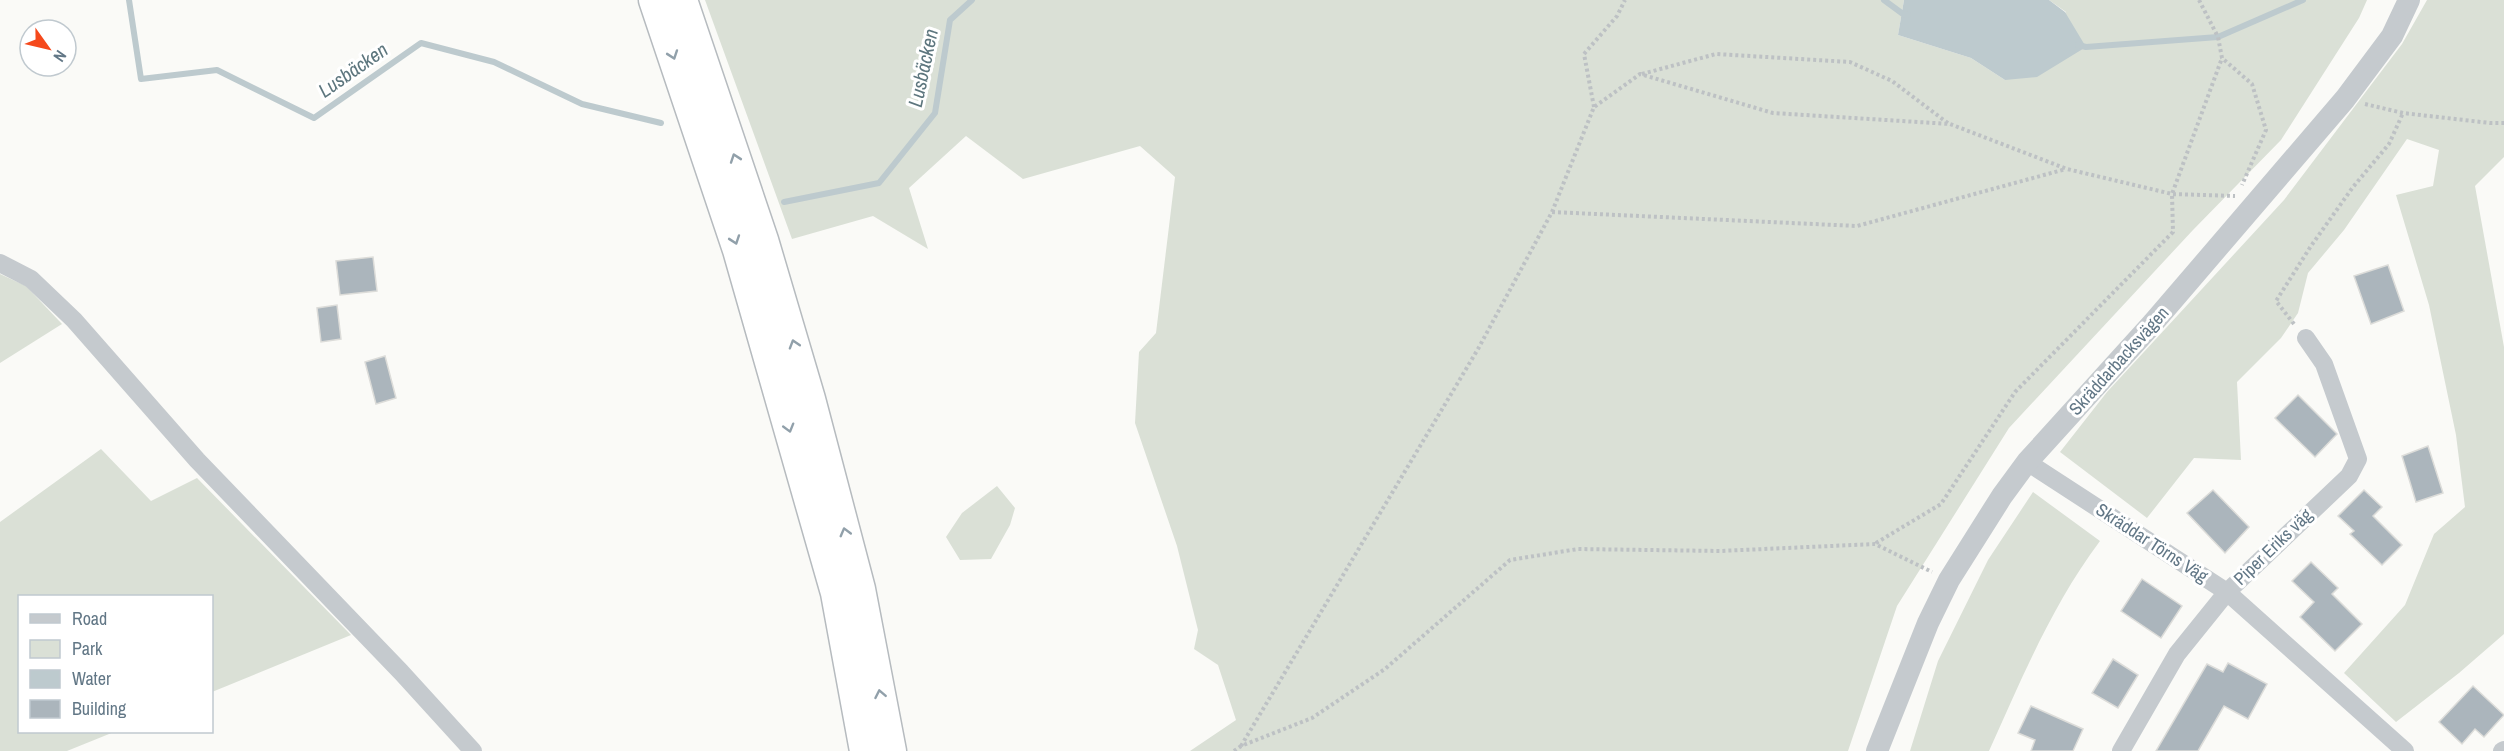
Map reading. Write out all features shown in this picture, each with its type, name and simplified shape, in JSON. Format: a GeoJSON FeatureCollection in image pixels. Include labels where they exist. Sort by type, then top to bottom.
{"type":"FeatureCollection","features":[{"type":"Feature","properties":{"kind":"highway"},"geometry":{"type":"LineString","coordinates":[[654,0],[738,250],[836,593],[865,751]]}},
{"type":"Feature","properties":{"kind":"highway"},"geometry":{"type":"LineString","coordinates":[[682,0],[763,240],[810,399],[860,589],[891,751]]}},
{"type":"Feature","properties":{"kind":"street","name":"Skräddarbacksvägen"},"geometry":{"type":"LineString","coordinates":[[1877,751],[1928,623],[1949,580],[2002,496],[2027,462],[2153,323],[2345,99],[2392,36],[2409,0]]}},
{"type":"Feature","properties":{"kind":"street"},"geometry":{"type":"LineString","coordinates":[[0,263],[30,279],[74,320],[197,460],[401,672],[473,751]]}},
{"type":"Feature","properties":{"kind":"street","name":"Piper Eriks väg"},"geometry":{"type":"LineString","coordinates":[[2121,751],[2177,654],[2227,592],[2291,528],[2349,476],[2358,459],[2324,364],[2306,338]]}},
{"type":"Feature","properties":{"kind":"street","name":"Skräddar Törns Väg"},"geometry":{"type":"LineString","coordinates":[[2027,462],[2227,592],[2405,751]]}},
{"type":"Feature","properties":{"kind":"path"},"geometry":{"type":"LineString","coordinates":[[1594,107],[1584,54],[1617,16],[1625,0]]}},
{"type":"Feature","properties":{"kind":"path"},"geometry":{"type":"LineString","coordinates":[[1875,544],[1941,504],[2015,392],[2173,232],[2172,194],[2222,58],[2218,37],[2199,0]]}},
{"type":"Feature","properties":{"kind":"path"},"geometry":{"type":"LineString","coordinates":[[1241,746],[1478,349],[1551,212],[1594,107],[1640,74],[1716,54],[1850,62],[1892,81],[1950,124],[2067,169],[2172,194],[2237,196],[2266,130],[2252,84],[2222,58]]}},
{"type":"Feature","properties":{"kind":"path"},"geometry":{"type":"LineString","coordinates":[[1640,74],[1773,113],[1950,124]]}},
{"type":"Feature","properties":{"kind":"path"},"geometry":{"type":"LineString","coordinates":[[2345,99],[2403,113],[2504,123]]}},
{"type":"Feature","properties":{"kind":"path"},"geometry":{"type":"LineString","coordinates":[[2306,338],[2276,301],[2329,221],[2389,144],[2403,113]]}},
{"type":"Feature","properties":{"kind":"path"},"geometry":{"type":"LineString","coordinates":[[1551,212],[1857,226],[2067,169]]}},
{"type":"Feature","properties":{"kind":"path"},"geometry":{"type":"LineString","coordinates":[[1234,751],[1241,746],[1312,718],[1384,669],[1510,560],[1578,549],[1720,551],[1875,544],[1949,580]]}},
{"type":"Feature","properties":{"kind":"green space"},"geometry":{"type":"Polygon","coordinates":[[[705,0],[1904,0],[1898,35],[1971,58],[2005,80],[2066,12],[2049,0],[2367,0],[2359,18],[2281,140],[2193,230],[2009,428],[1897,606],[1848,751],[1190,751],[1236,720],[1218,665],[1194,649],[1198,630],[1177,546],[1135,423],[1139,352],[1156,333],[1175,177],[1140,146],[1023,179],[966,136],[909,188],[928,249],[873,216],[792,239],[705,0]]]}},
{"type":"Feature","properties":{"kind":"green space"},"geometry":{"type":"Polygon","coordinates":[[[2427,0],[2504,0],[2504,157],[2475,186],[2504,347],[2504,634],[2459,673],[2396,722],[2344,673],[2405,605],[2434,534],[2465,507],[2456,435],[2429,305],[2396,195],[2433,186],[2439,150],[2407,139],[2344,230],[2308,273],[2298,313],[2281,338],[2237,382],[2241,460],[2194,458],[2147,518],[2060,452],[2107,392],[2284,200],[2402,44],[2427,0]]]}},
{"type":"Feature","properties":{"kind":"green space"},"geometry":{"type":"Polygon","coordinates":[[[0,274],[26,286],[62,324],[0,363],[0,274]]]}},
{"type":"Feature","properties":{"kind":"green space"},"geometry":{"type":"Polygon","coordinates":[[[101,449],[151,501],[197,478],[351,635],[213,692],[213,595],[18,595],[18,733],[112,733],[67,751],[0,751],[0,522],[101,449]]]}},
{"type":"Feature","properties":{"kind":"green space"},"geometry":{"type":"Polygon","coordinates":[[[997,486],[1015,508],[1010,525],[991,559],[960,560],[946,537],[962,513],[997,486]]]}},
{"type":"Feature","properties":{"kind":"green space"},"geometry":{"type":"Polygon","coordinates":[[[2033,492],[2100,541],[2052,616],[1989,751],[1910,751],[1938,661],[1988,560],[2033,492]]]}},
{"type":"Feature","properties":{"kind":"water"},"geometry":{"type":"Polygon","coordinates":[[[1904,0],[2049,0],[2065,12],[2086,47],[2037,77],[2005,80],[1971,58],[1898,35],[1904,0]]]}},
{"type":"Feature","properties":{"kind":"building"},"geometry":{"type":"Polygon","coordinates":[[[373,257],[377,291],[340,295],[336,261],[373,257]]]}},
{"type":"Feature","properties":{"kind":"building"},"geometry":{"type":"Polygon","coordinates":[[[2388,265],[2404,311],[2371,324],[2354,276],[2388,265]]]}},
{"type":"Feature","properties":{"kind":"building"},"geometry":{"type":"Polygon","coordinates":[[[337,305],[341,339],[321,342],[317,308],[337,305]]]}},
{"type":"Feature","properties":{"kind":"building"},"geometry":{"type":"Polygon","coordinates":[[[385,356],[396,398],[376,404],[365,362],[385,356]]]}},
{"type":"Feature","properties":{"kind":"building"},"geometry":{"type":"Polygon","coordinates":[[[2298,395],[2337,434],[2315,457],[2275,418],[2298,395]]]}},
{"type":"Feature","properties":{"kind":"building"},"geometry":{"type":"Polygon","coordinates":[[[2428,446],[2443,493],[2416,502],[2402,456],[2428,446]]]}},
{"type":"Feature","properties":{"kind":"building"},"geometry":{"type":"Polygon","coordinates":[[[2213,490],[2249,527],[2225,553],[2187,513],[2213,490]]]}},
{"type":"Feature","properties":{"kind":"building"},"geometry":{"type":"Polygon","coordinates":[[[2364,490],[2382,507],[2373,516],[2402,545],[2382,565],[2350,534],[2354,531],[2338,516],[2364,490]]]}},
{"type":"Feature","properties":{"kind":"building"},"geometry":{"type":"Polygon","coordinates":[[[2311,562],[2338,588],[2332,594],[2362,624],[2335,651],[2300,617],[2314,602],[2292,581],[2311,562]]]}},
{"type":"Feature","properties":{"kind":"building"},"geometry":{"type":"Polygon","coordinates":[[[2142,579],[2182,606],[2161,638],[2121,611],[2142,579]]]}},
{"type":"Feature","properties":{"kind":"building"},"geometry":{"type":"Polygon","coordinates":[[[2113,659],[2138,675],[2118,708],[2092,693],[2113,659]]]}},
{"type":"Feature","properties":{"kind":"building"},"geometry":{"type":"Polygon","coordinates":[[[2228,663],[2267,684],[2248,719],[2224,706],[2198,751],[2156,751],[2207,664],[2223,672],[2228,663]]]}},
{"type":"Feature","properties":{"kind":"building"},"geometry":{"type":"Polygon","coordinates":[[[2473,686],[2504,715],[2484,737],[2475,729],[2462,744],[2439,722],[2473,686]]]}},
{"type":"Feature","properties":{"kind":"building"},"geometry":{"type":"Polygon","coordinates":[[[2031,706],[2083,729],[2073,751],[2031,751],[2035,740],[2018,733],[2031,706]]]}},
{"type":"Feature","properties":{"kind":"waterway","name":"Lusbäcken"},"geometry":{"type":"LineString","coordinates":[[129,0],[141,79],[217,70],[314,118],[421,43],[494,62],[582,104],[661,123]]}},
{"type":"Feature","properties":{"kind":"waterway","name":"Lusbäcken"},"geometry":{"type":"LineString","coordinates":[[784,202],[879,183],[935,113],[950,20],[972,0]]}},
{"type":"Feature","properties":{"kind":"waterway"},"geometry":{"type":"LineString","coordinates":[[1884,0],[1903,14],[1908,15]]}},
{"type":"Feature","properties":{"kind":"waterway"},"geometry":{"type":"LineString","coordinates":[[2078,45],[2086,47],[2218,37],[2303,0]]}}]}
